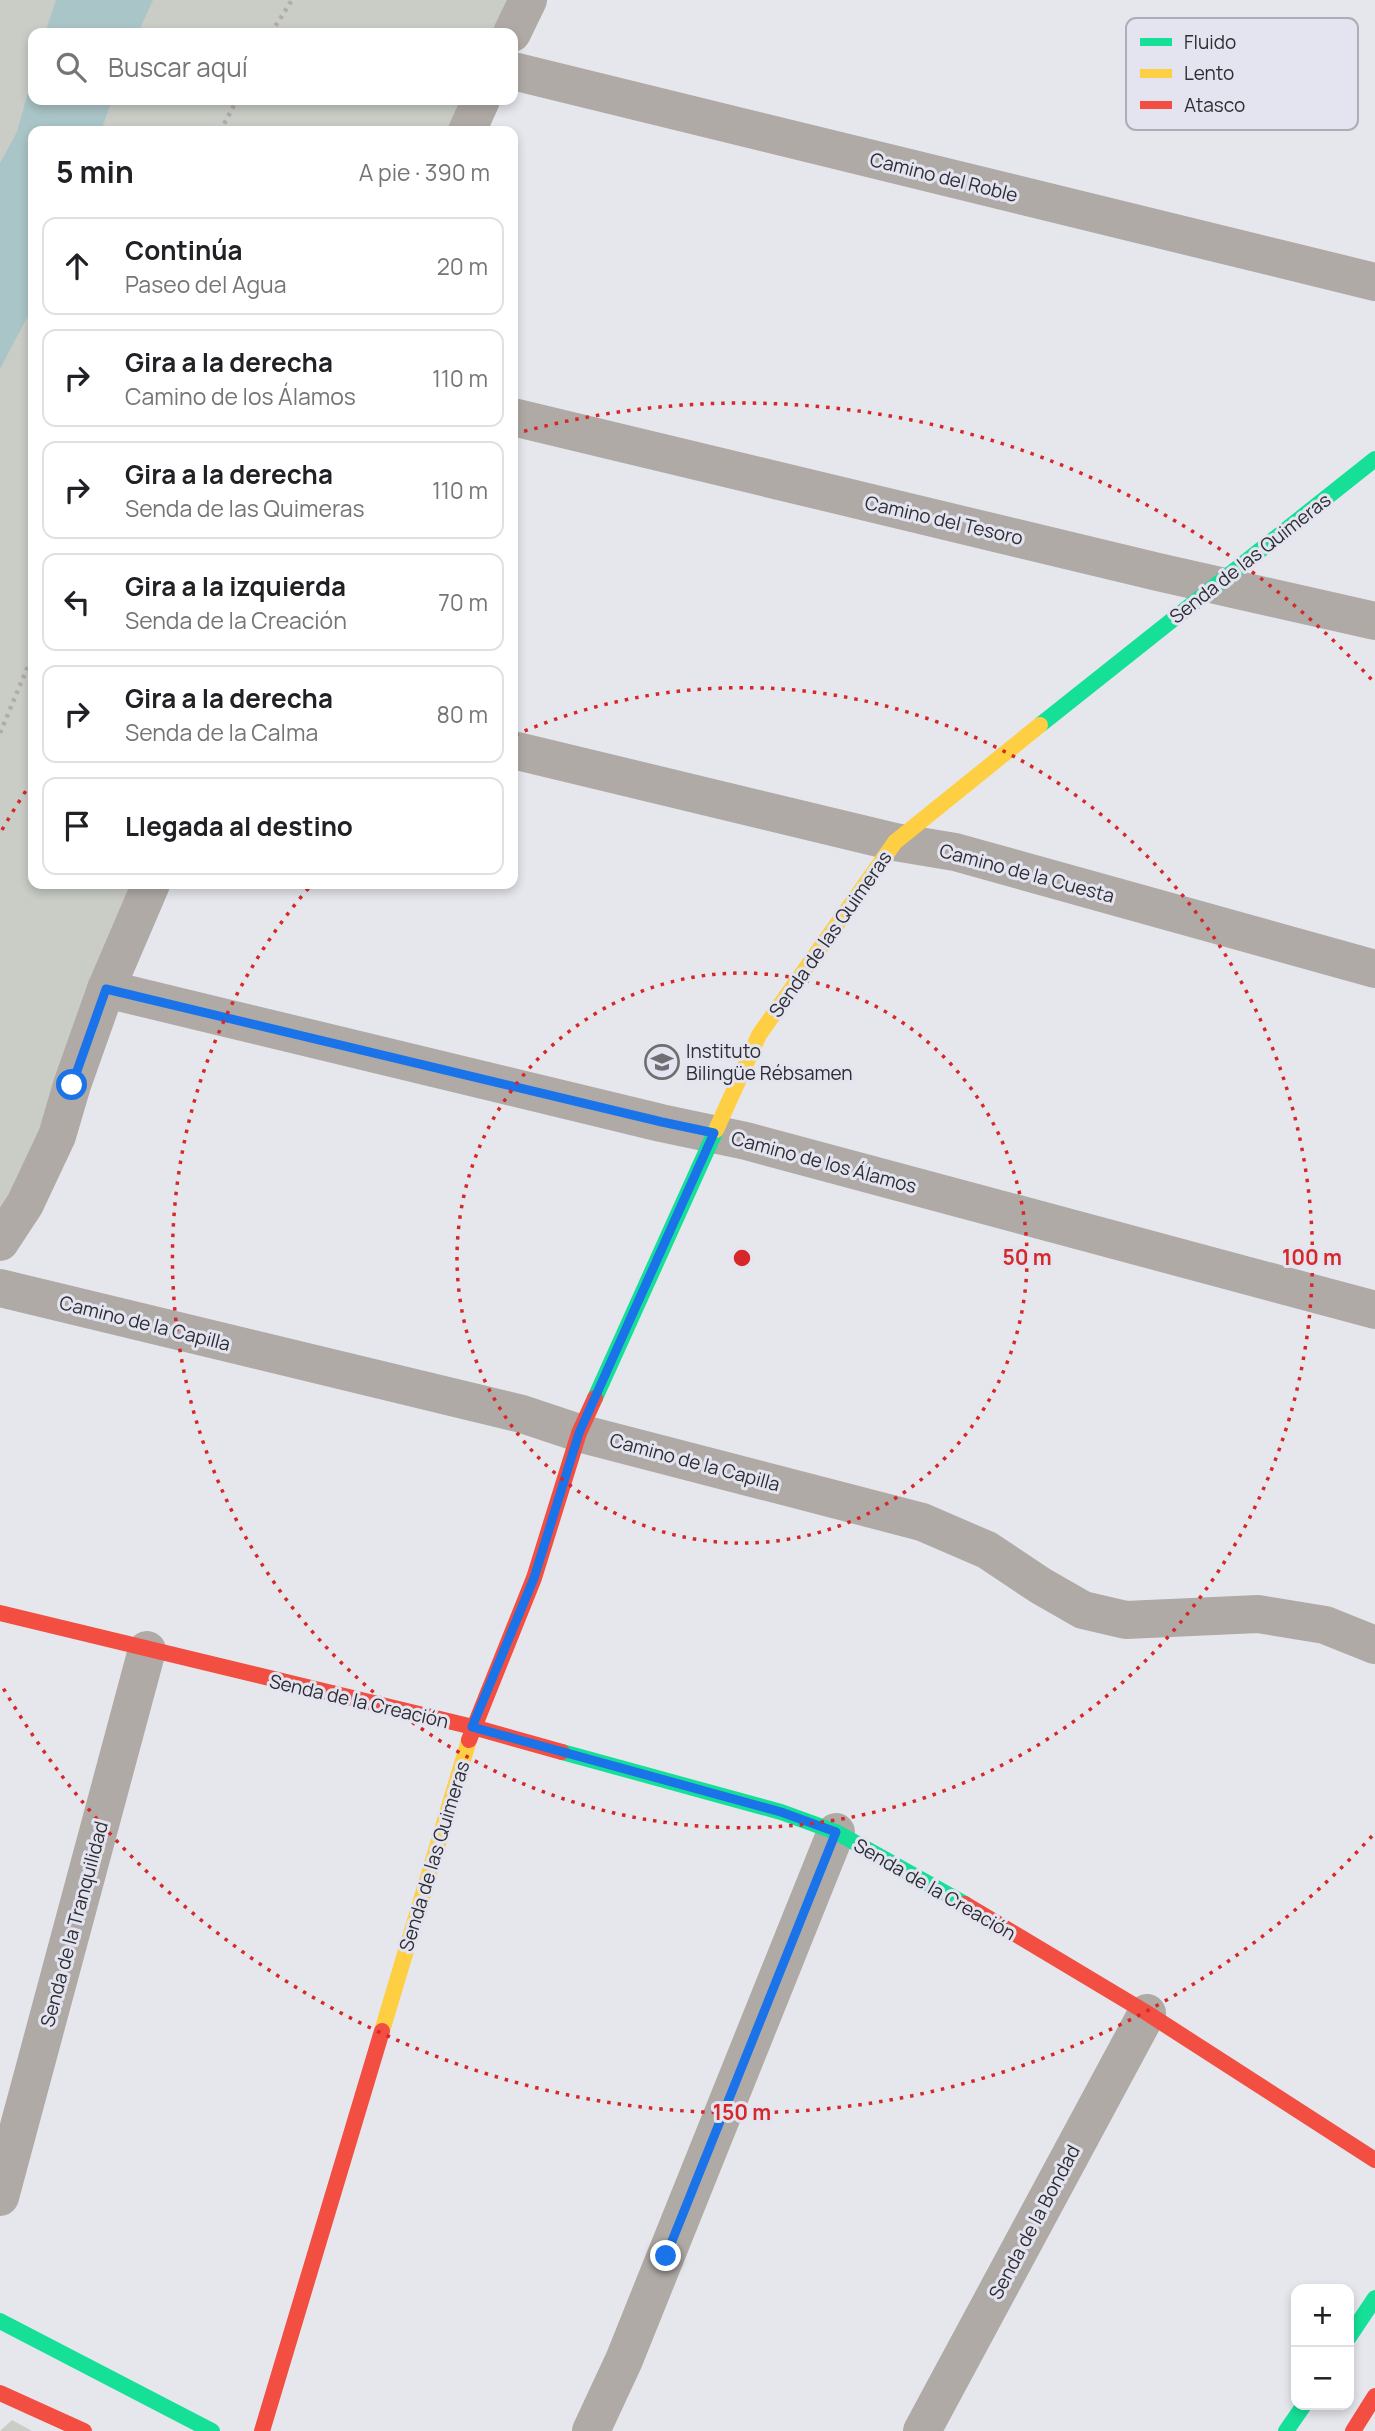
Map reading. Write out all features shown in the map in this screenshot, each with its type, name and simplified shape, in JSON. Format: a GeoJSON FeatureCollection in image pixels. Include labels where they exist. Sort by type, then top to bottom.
{"type":"FeatureCollection","features":[{"type":"Feature","properties":{"kind":"street"},"geometry":{"type":"LineString","coordinates":[[514,28],[528,0]]}},
{"type":"Feature","properties":{"kind":"street","name":"Camino del Roble"},"geometry":{"type":"LineString","coordinates":[[518,72],[1375,282]]}},
{"type":"Feature","properties":{"kind":"street"},"geometry":{"type":"LineString","coordinates":[[469,126],[479,105]]}},
{"type":"Feature","properties":{"kind":"street","name":"Camino del Tesoro"},"geometry":{"type":"LineString","coordinates":[[518,418],[1375,621]]}},
{"type":"Feature","properties":{"kind":"street","name":"Senda de las Quimeras"},"geometry":{"type":"LineString","coordinates":[[262,2431],[472,1727],[534,1578],[579,1433],[759,1035],[895,842],[1375,459]]}},
{"type":"Feature","properties":{"kind":"street","name":"Camino de la Cuesta"},"geometry":{"type":"LineString","coordinates":[[518,751],[895,842],[955,852],[1375,969]]}},
{"type":"Feature","properties":{"kind":"street"},"geometry":{"type":"LineString","coordinates":[[0,1242],[25,1204],[57,1136],[106,989],[149,889]]}},
{"type":"Feature","properties":{"kind":"street","name":"Camino de los Álamos"},"geometry":{"type":"LineString","coordinates":[[106,989],[714,1133],[1375,1310]]}},
{"type":"Feature","properties":{"kind":"street","name":"Camino de la Capilla"},"geometry":{"type":"LineString","coordinates":[[0,1288],[508,1411],[579,1433],[922,1522],[987,1550],[1041,1586],[1083,1609],[1126,1620],[1258,1614],[1325,1625],[1375,1644]]}},
{"type":"Feature","properties":{"kind":"street","name":"Senda de la Creación"},"geometry":{"type":"LineString","coordinates":[[0,1613],[472,1727],[781,1812],[836,1832],[966,1905],[1147,2013],[1375,2160]]}},
{"type":"Feature","properties":{"kind":"street","name":"Senda de la Tranquilidad"},"geometry":{"type":"LineString","coordinates":[[0,2197],[147,1650]]}},
{"type":"Feature","properties":{"kind":"street"},"geometry":{"type":"LineString","coordinates":[[591,2431],[633,2337],[836,1832]]}},
{"type":"Feature","properties":{"kind":"street","name":"Senda de la Bondad"},"geometry":{"type":"LineString","coordinates":[[922,2431],[1147,2013]]}},
{"type":"Feature","properties":{"kind":"street"},"geometry":{"type":"LineString","coordinates":[[1354,2330],[1375,2298]]}},
{"type":"Feature","properties":{"kind":"street"},"geometry":{"type":"LineString","coordinates":[[0,2321],[212,2431]]}},
{"type":"Feature","properties":{"kind":"street"},"geometry":{"type":"LineString","coordinates":[[0,2393],[84,2431]]}},
{"type":"Feature","properties":{"kind":"street"},"geometry":{"type":"LineString","coordinates":[[1353,2431],[1375,2396]]}},
{"type":"Feature","properties":{"kind":"street"},"geometry":{"type":"LineString","coordinates":[[1286,2431],[1301,2410]]}},
{"type":"Feature","properties":{"kind":"path"},"geometry":{"type":"LineString","coordinates":[[274,28],[292,0]]}},
{"type":"Feature","properties":{"kind":"path"},"geometry":{"type":"LineString","coordinates":[[223,126],[234,105]]}},
{"type":"Feature","properties":{"kind":"path"},"geometry":{"type":"LineString","coordinates":[[0,733],[28,666]]}},
{"type":"Feature","properties":{"kind":"shaded area"},"geometry":{"type":"Polygon","coordinates":[[[0,0],[535,0],[516,28],[28,28],[28,105],[488,105],[477,126],[28,126],[28,889],[151,889],[0,1222],[0,0]]]}},
{"type":"Feature","properties":{"kind":"shaded area"},"geometry":{"type":"Polygon","coordinates":[[[12,2420],[32,2431],[0,2431],[12,2420]]]}},
{"type":"Feature","properties":{"kind":"water"},"geometry":{"type":"Polygon","coordinates":[[[56,0],[153,0],[140,28],[47,28],[56,0]]]}},
{"type":"Feature","properties":{"kind":"water"},"geometry":{"type":"Polygon","coordinates":[[[28,92],[28,105],[110,105],[103,126],[28,126],[28,316],[0,369],[0,163],[17,132],[28,92]]]}},
{"type":"Feature","properties":{"kind":"traffic: fast"},"geometry":{"type":"LineString","coordinates":[[1040,725],[1375,459]]}},
{"type":"Feature","properties":{"kind":"traffic: fast"},"geometry":{"type":"LineString","coordinates":[[595,1398],[716,1130]]}},
{"type":"Feature","properties":{"kind":"traffic: fast"},"geometry":{"type":"LineString","coordinates":[[562,1752],[781,1812],[836,1832],[965,1904]]}},
{"type":"Feature","properties":{"kind":"traffic: fast"},"geometry":{"type":"LineString","coordinates":[[1354,2330],[1375,2298]]}},
{"type":"Feature","properties":{"kind":"traffic: fast"},"geometry":{"type":"LineString","coordinates":[[0,2321],[212,2431]]}},
{"type":"Feature","properties":{"kind":"traffic: fast"},"geometry":{"type":"LineString","coordinates":[[1286,2431],[1301,2410]]}},
{"type":"Feature","properties":{"kind":"traffic: slow"},"geometry":{"type":"LineString","coordinates":[[716,1130],[759,1035],[895,842],[1040,725]]}},
{"type":"Feature","properties":{"kind":"traffic: slow"},"geometry":{"type":"LineString","coordinates":[[382,2031],[469,1740]]}},
{"type":"Feature","properties":{"kind":"traffic: jam"},"geometry":{"type":"LineString","coordinates":[[469,1740],[534,1578],[579,1433],[595,1398]]}},
{"type":"Feature","properties":{"kind":"traffic: jam"},"geometry":{"type":"LineString","coordinates":[[0,1613],[473,1727],[562,1752]]}},
{"type":"Feature","properties":{"kind":"traffic: jam"},"geometry":{"type":"LineString","coordinates":[[965,1904],[1147,2013],[1375,2160]]}},
{"type":"Feature","properties":{"kind":"traffic: jam"},"geometry":{"type":"LineString","coordinates":[[262,2431],[382,2031]]}},
{"type":"Feature","properties":{"kind":"traffic: jam"},"geometry":{"type":"LineString","coordinates":[[0,2393],[84,2431]]}},
{"type":"Feature","properties":{"kind":"traffic: jam"},"geometry":{"type":"LineString","coordinates":[[1353,2431],[1375,2396]]}},
{"type":"Feature","properties":{"kind":"place","name":"Instituto Bilingüe Rébsamen"},"geometry":{"type":"Point","coordinates":[662,1062]}},
{"type":"Feature","properties":{"kind":"route"},"geometry":{"type":"LineString","coordinates":[[72,1085],[106,989],[714,1133],[579,1433],[534,1578],[472,1727],[781,1812],[836,1832],[666,2256]]}}]}
